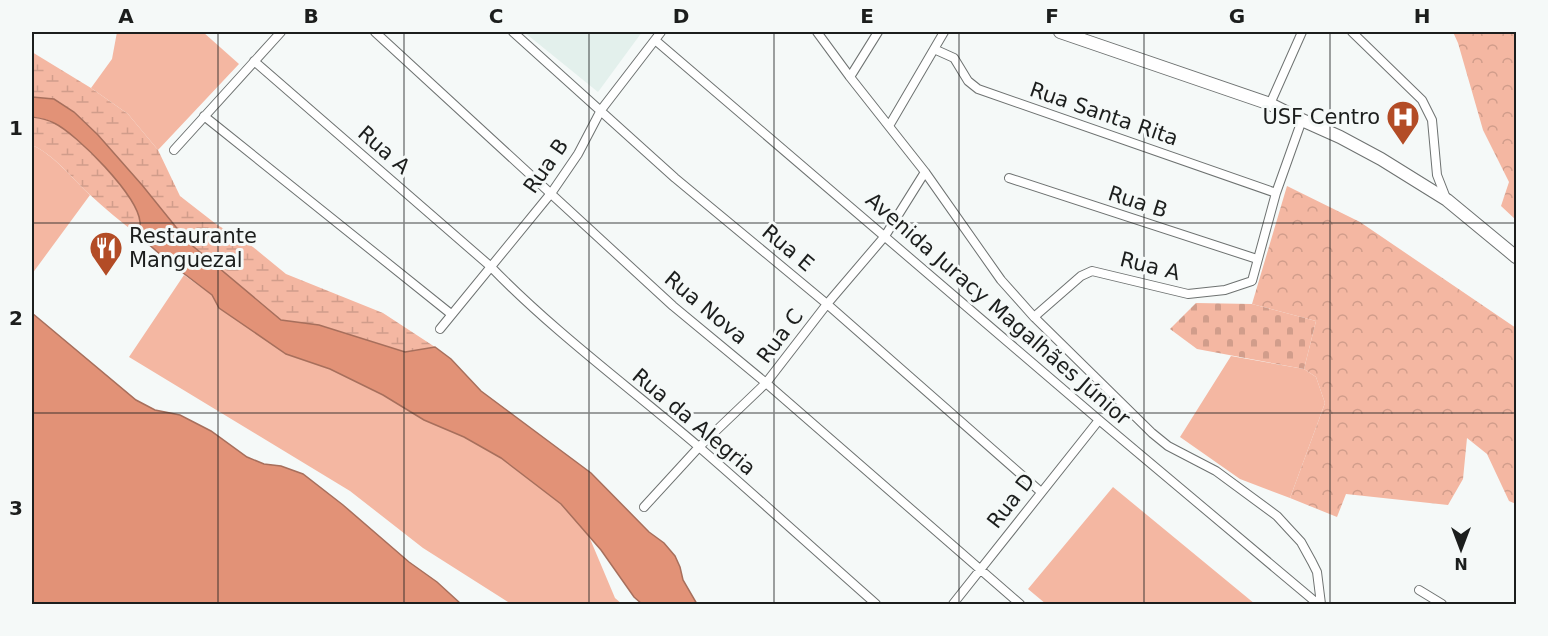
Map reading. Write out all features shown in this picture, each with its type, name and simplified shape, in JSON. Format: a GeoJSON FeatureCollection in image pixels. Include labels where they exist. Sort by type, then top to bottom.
{"type":"FeatureCollection","features":[{"type":"Feature","properties":{"kind":"main road"},"geometry":{"type":"LineString","coordinates":[[1060,32],[1076,34],[1270,104],[1340,137],[1381,159],[1447,200],[1516,257]]}},
{"type":"Feature","properties":{"kind":"street"},"geometry":{"type":"LineString","coordinates":[[174,150],[281,32]]}},
{"type":"Feature","properties":{"kind":"street","name":"Rua Nova"},"geometry":{"type":"LineString","coordinates":[[375,32],[552,192],[673,306],[766,383],[1020,604]]}},
{"type":"Feature","properties":{"kind":"street","name":"Rua E"},"geometry":{"type":"LineString","coordinates":[[513,32],[675,178],[827,304],[1041,492]]}},
{"type":"Feature","properties":{"kind":"street","name":"Rua B"},"geometry":{"type":"LineString","coordinates":[[440,328],[552,192],[578,154],[601,110],[661,32]]}},
{"type":"Feature","properties":{"kind":"street"},"geometry":{"type":"LineString","coordinates":[[817,32],[925,172],[1001,280],[1034,317],[1168,446],[1216,471],[1277,516],[1301,542],[1317,572],[1320,604]]}},
{"type":"Feature","properties":{"kind":"street"},"geometry":{"type":"LineString","coordinates":[[850,77],[878,32]]}},
{"type":"Feature","properties":{"kind":"street"},"geometry":{"type":"LineString","coordinates":[[889,126],[944,32]]}},
{"type":"Feature","properties":{"kind":"street"},"geometry":{"type":"LineString","coordinates":[[1270,104],[1302,32]]}},
{"type":"Feature","properties":{"kind":"street"},"geometry":{"type":"LineString","coordinates":[[1352,32],[1422,100],[1432,120],[1437,176],[1447,200]]}},
{"type":"Feature","properties":{"kind":"street","name":"Avenida Juracy Magalhães Júnior"},"geometry":{"type":"LineString","coordinates":[[655,40],[1099,420],[1320,604]]}},
{"type":"Feature","properties":{"kind":"street","name":"Rua Santa Rita"},"geometry":{"type":"LineString","coordinates":[[934,49],[954,58],[968,81],[978,89],[1276,193]]}},
{"type":"Feature","properties":{"kind":"street","name":"Rua A"},"geometry":{"type":"LineString","coordinates":[[254,60],[490,266]]}},
{"type":"Feature","properties":{"kind":"street"},"geometry":{"type":"LineString","coordinates":[[204,116],[450,314]]}},
{"type":"Feature","properties":{"kind":"street","name":"Rua A"},"geometry":{"type":"LineString","coordinates":[[1034,317],[1081,276],[1092,271],[1179,293],[1195,294],[1226,290],[1252,281],[1276,193],[1302,120]]}},
{"type":"Feature","properties":{"kind":"street","name":"Rua C"},"geometry":{"type":"LineString","coordinates":[[644,507],[699,447],[766,383],[827,304],[885,236],[925,172]]}},
{"type":"Feature","properties":{"kind":"street","name":"Rua B"},"geometry":{"type":"LineString","coordinates":[[1009,178],[1257,259]]}},
{"type":"Feature","properties":{"kind":"street","name":"Rua da Alegria"},"geometry":{"type":"LineString","coordinates":[[490,266],[518,295],[569,340],[699,447],[876,604]]}},
{"type":"Feature","properties":{"kind":"street","name":"Rua D"},"geometry":{"type":"LineString","coordinates":[[953,604],[1099,420]]}},
{"type":"Feature","properties":{"kind":"street"},"geometry":{"type":"LineString","coordinates":[[1419,590],[1442,604]]}},
{"type":"Feature","properties":{"kind":"shaded area"},"geometry":{"type":"Polygon","coordinates":[[[524,32],[642,32],[598,92],[524,32]]]}},
{"type":"Feature","properties":{"kind":"shaded area"},"geometry":{"type":"Polygon","coordinates":[[[32,97],[54,99],[74,112],[98,135],[142,185],[188,242],[281,320],[319,325],[405,352],[435,347],[451,359],[481,391],[591,473],[649,532],[664,543],[675,556],[683,580],[697,604],[642,604],[634,597],[601,550],[561,504],[501,458],[464,437],[424,420],[383,395],[330,369],[286,354],[219,308],[212,295],[138,235],[140,222],[137,211],[118,182],[91,152],[54,123],[32,117],[32,97]]]}},
{"type":"Feature","properties":{"kind":"shaded area"},"geometry":{"type":"Polygon","coordinates":[[[32,313],[136,400],[155,410],[180,415],[211,431],[247,457],[303,474],[461,604],[32,604],[32,313]]]}},
{"type":"Feature","properties":{"kind":"green space"},"geometry":{"type":"Polygon","coordinates":[[[117,32],[203,32],[239,64],[158,150],[128,114],[91,88],[112,59],[117,32]]]}},
{"type":"Feature","properties":{"kind":"green space"},"geometry":{"type":"Polygon","coordinates":[[[1453,32],[1516,32],[1516,220],[1501,206],[1509,182],[1483,130],[1453,32]]]}},
{"type":"Feature","properties":{"kind":"green space"},"geometry":{"type":"Polygon","coordinates":[[[32,52],[128,114],[158,150],[180,196],[216,224],[253,247],[286,274],[383,313],[435,347],[405,352],[319,325],[281,320],[188,242],[142,185],[98,135],[74,112],[54,99],[32,97],[32,52]]]}},
{"type":"Feature","properties":{"kind":"green space"},"geometry":{"type":"Polygon","coordinates":[[[32,117],[54,123],[64,129],[105,167],[137,211],[140,224],[138,235],[94,199],[55,160],[32,145],[32,117]]]}},
{"type":"Feature","properties":{"kind":"green space"},"geometry":{"type":"Polygon","coordinates":[[[32,145],[55,161],[90,195],[32,274],[32,145]]]}},
{"type":"Feature","properties":{"kind":"green space"},"geometry":{"type":"Polygon","coordinates":[[[1287,186],[1360,222],[1516,328],[1516,504],[1509,501],[1487,454],[1467,438],[1463,479],[1448,505],[1346,494],[1337,517],[1290,498],[1325,403],[1316,377],[1304,369],[1316,321],[1252,304],[1287,186]]]}},
{"type":"Feature","properties":{"kind":"green space"},"geometry":{"type":"Polygon","coordinates":[[[184,275],[212,295],[219,308],[286,354],[330,369],[383,395],[424,420],[464,437],[501,458],[561,504],[588,534],[615,598],[622,604],[511,604],[423,548],[350,491],[129,357],[184,275]]]}},
{"type":"Feature","properties":{"kind":"green space"},"geometry":{"type":"Polygon","coordinates":[[[1196,303],[1252,304],[1316,321],[1304,369],[1197,349],[1170,329],[1196,303]]]}},
{"type":"Feature","properties":{"kind":"green space"},"geometry":{"type":"Polygon","coordinates":[[[1231,356],[1304,369],[1316,377],[1325,403],[1290,498],[1240,479],[1180,437],[1231,356]]]}},
{"type":"Feature","properties":{"kind":"green space"},"geometry":{"type":"Polygon","coordinates":[[[1113,487],[1255,604],[1046,604],[1028,589],[1113,487]]]}},
{"type":"Feature","properties":{"kind":"place","name":"USF Centro"},"geometry":{"type":"Point","coordinates":[1403,146]}},
{"type":"Feature","properties":{"kind":"place","name":"Restaurante Manguezal"},"geometry":{"type":"Point","coordinates":[106,277]}}]}
